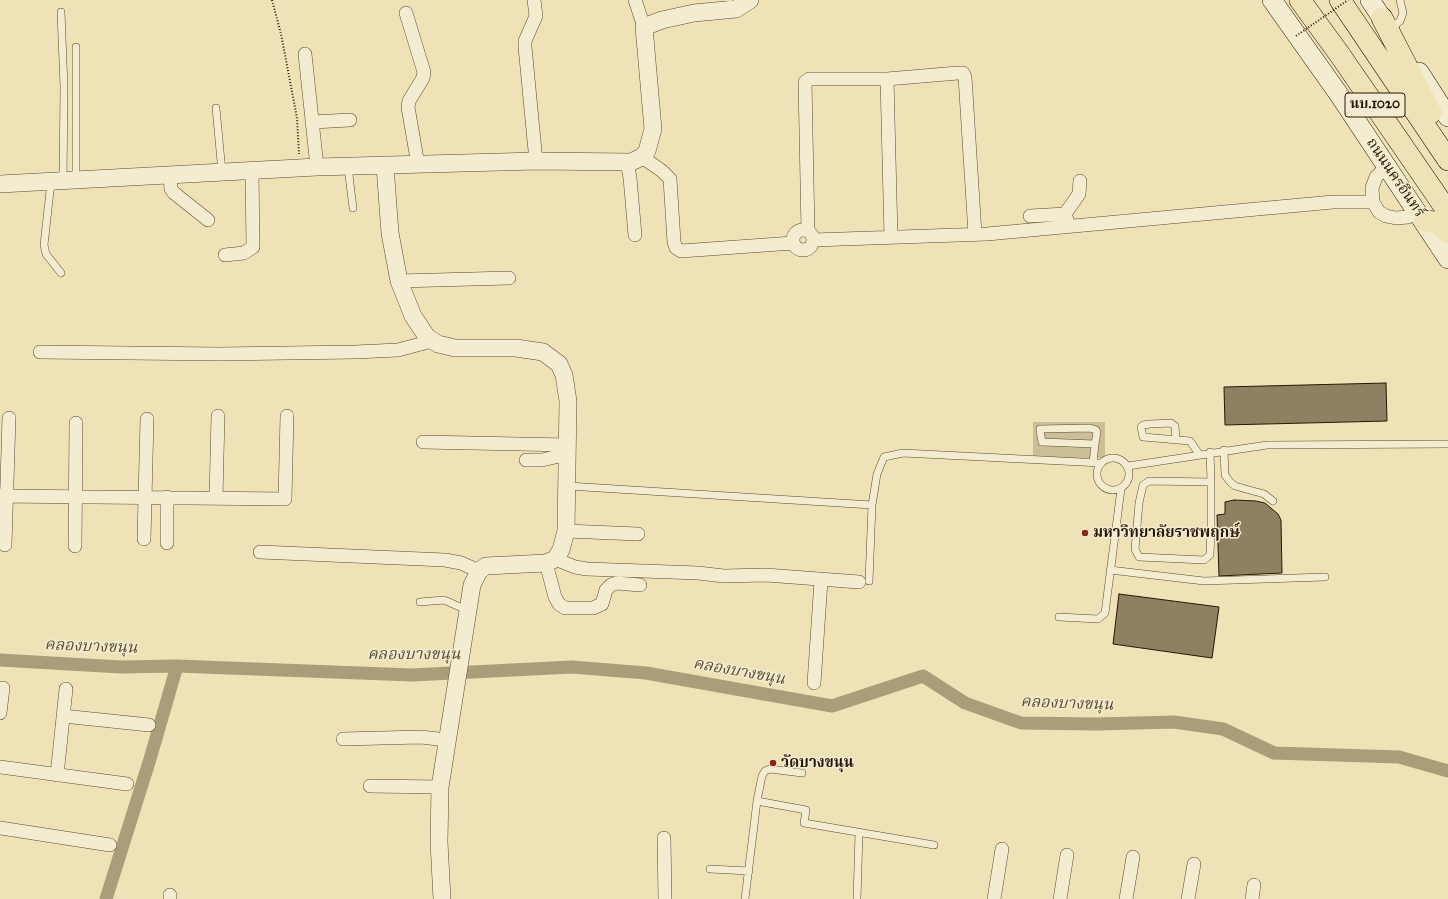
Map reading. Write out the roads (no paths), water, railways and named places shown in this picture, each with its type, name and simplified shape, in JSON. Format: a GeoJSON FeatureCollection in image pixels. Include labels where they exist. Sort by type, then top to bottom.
{"type":"FeatureCollection","features":[{"type":"Feature","properties":{"kind":"main road","name":"ถนนนครอินทร์"},"geometry":{"type":"LineString","coordinates":[[1272,0],[1421,216],[1448,259]]}},
{"type":"Feature","properties":{"kind":"main road","name":"ถนนนครอินทร์"},"geometry":{"type":"LineString","coordinates":[[1300,0],[1340,55],[1448,212]]}},
{"type":"Feature","properties":{"kind":"main road","name":"นบ.1020"},"geometry":{"type":"LineString","coordinates":[[1340,0],[1448,160]]}},
{"type":"Feature","properties":{"kind":"main road"},"geometry":{"type":"LineString","coordinates":[[1370,0],[1448,116]]}},
{"type":"Feature","properties":{"kind":"main road"},"geometry":{"type":"LineString","coordinates":[[1386,23],[1448,151]]}},
{"type":"Feature","properties":{"kind":"main road"},"geometry":{"type":"LineString","coordinates":[[1421,216],[1441,225],[1448,233]]}},
{"type":"Feature","properties":{"kind":"street"},"geometry":{"type":"LineString","coordinates":[[534,0],[536,16],[525,47],[536,162]]}},
{"type":"Feature","properties":{"kind":"street"},"geometry":{"type":"LineString","coordinates":[[634,235],[630,178],[635,159],[649,147],[653,129],[644,27],[635,0]]}},
{"type":"Feature","properties":{"kind":"street"},"geometry":{"type":"LineString","coordinates":[[644,27],[662,20],[694,13],[736,9],[750,0]]}},
{"type":"Feature","properties":{"kind":"street"},"geometry":{"type":"LineString","coordinates":[[406,13],[424,72],[423,78],[414,91],[408,107],[418,164]]}},
{"type":"Feature","properties":{"kind":"street"},"geometry":{"type":"LineString","coordinates":[[305,54],[313,122],[309,168]]}},
{"type":"Feature","properties":{"kind":"street"},"geometry":{"type":"LineString","coordinates":[[0,184],[309,168],[635,159],[662,171],[670,179],[674,242],[676,248],[682,251],[793,243],[795,247],[803,251],[812,247],[805,82],[809,79],[887,79],[963,73],[965,77],[975,234]]}},
{"type":"Feature","properties":{"kind":"street"},"geometry":{"type":"LineString","coordinates":[[887,79],[891,237]]}},
{"type":"Feature","properties":{"kind":"street"},"geometry":{"type":"LineString","coordinates":[[313,122],[350,120]]}},
{"type":"Feature","properties":{"kind":"street"},"geometry":{"type":"LineString","coordinates":[[385,166],[390,233],[399,281],[413,316],[432,341]]}},
{"type":"Feature","properties":{"kind":"street"},"geometry":{"type":"LineString","coordinates":[[1387,166],[1376,177],[1372,188],[1373,202],[1379,212],[1386,216],[1402,218],[1421,216]]}},
{"type":"Feature","properties":{"kind":"street"},"geometry":{"type":"LineString","coordinates":[[225,255],[244,253],[253,247],[252,172]]}},
{"type":"Feature","properties":{"kind":"street"},"geometry":{"type":"LineString","coordinates":[[170,176],[171,190],[208,220]]}},
{"type":"Feature","properties":{"kind":"street"},"geometry":{"type":"LineString","coordinates":[[1067,220],[1079,194],[1080,181]]}},
{"type":"Feature","properties":{"kind":"street"},"geometry":{"type":"LineString","coordinates":[[811,236],[891,237],[975,234],[1067,220],[1333,202],[1373,202]]}},
{"type":"Feature","properties":{"kind":"street"},"geometry":{"type":"LineString","coordinates":[[1030,216],[1067,220]]}},
{"type":"Feature","properties":{"kind":"street"},"geometry":{"type":"LineString","coordinates":[[399,281],[509,278]]}},
{"type":"Feature","properties":{"kind":"street"},"geometry":{"type":"LineString","coordinates":[[40,352],[226,354],[355,352],[398,350],[432,341],[455,348],[531,349],[550,356],[559,364],[567,385],[568,486],[566,531],[561,550],[551,561],[555,597],[565,608],[593,608],[602,604],[606,590],[611,585],[617,583],[640,585]]}},
{"type":"Feature","properties":{"kind":"street"},"geometry":{"type":"LineString","coordinates":[[216,498],[218,416]]}},
{"type":"Feature","properties":{"kind":"street"},"geometry":{"type":"LineString","coordinates":[[4,496],[145,496],[285,499],[287,416]]}},
{"type":"Feature","properties":{"kind":"street"},"geometry":{"type":"LineString","coordinates":[[5,545],[4,496],[9,418]]}},
{"type":"Feature","properties":{"kind":"street"},"geometry":{"type":"LineString","coordinates":[[144,539],[147,419]]}},
{"type":"Feature","properties":{"kind":"street"},"geometry":{"type":"LineString","coordinates":[[75,546],[76,423]]}},
{"type":"Feature","properties":{"kind":"street"},"geometry":{"type":"LineString","coordinates":[[423,442],[568,449]]}},
{"type":"Feature","properties":{"kind":"street"},"geometry":{"type":"LineString","coordinates":[[526,460],[542,460],[568,449]]}},
{"type":"Feature","properties":{"kind":"street"},"geometry":{"type":"LineString","coordinates":[[167,497],[167,543]]}},
{"type":"Feature","properties":{"kind":"street"},"geometry":{"type":"LineString","coordinates":[[566,531],[638,534]]}},
{"type":"Feature","properties":{"kind":"street"},"geometry":{"type":"LineString","coordinates":[[260,552],[444,560],[461,563],[479,571]]}},
{"type":"Feature","properties":{"kind":"street"},"geometry":{"type":"LineString","coordinates":[[442,899],[439,842],[440,787],[467,610],[474,578],[479,571],[492,565],[551,561],[575,568],[586,569],[690,572],[724,576],[766,575],[821,581],[864,582]]}},
{"type":"Feature","properties":{"kind":"street"},"geometry":{"type":"LineString","coordinates":[[814,683],[821,581]]}},
{"type":"Feature","properties":{"kind":"street"},"geometry":{"type":"LineString","coordinates":[[0,713],[3,688]]}},
{"type":"Feature","properties":{"kind":"street"},"geometry":{"type":"LineString","coordinates":[[57,774],[66,689]]}},
{"type":"Feature","properties":{"kind":"street"},"geometry":{"type":"LineString","coordinates":[[63,716],[149,725]]}},
{"type":"Feature","properties":{"kind":"street"},"geometry":{"type":"LineString","coordinates":[[343,739],[421,737],[446,740]]}},
{"type":"Feature","properties":{"kind":"street"},"geometry":{"type":"LineString","coordinates":[[0,767],[127,784]]}},
{"type":"Feature","properties":{"kind":"street"},"geometry":{"type":"LineString","coordinates":[[370,786],[440,787]]}},
{"type":"Feature","properties":{"kind":"street"},"geometry":{"type":"LineString","coordinates":[[0,828],[110,845]]}},
{"type":"Feature","properties":{"kind":"street"},"geometry":{"type":"LineString","coordinates":[[664,838],[665,899]]}},
{"type":"Feature","properties":{"kind":"street"},"geometry":{"type":"LineString","coordinates":[[994,899],[1002,849]]}},
{"type":"Feature","properties":{"kind":"street"},"geometry":{"type":"LineString","coordinates":[[1060,899],[1067,855]]}},
{"type":"Feature","properties":{"kind":"street"},"geometry":{"type":"LineString","coordinates":[[1126,899],[1133,857]]}},
{"type":"Feature","properties":{"kind":"street"},"geometry":{"type":"LineString","coordinates":[[1188,899],[1194,864]]}},
{"type":"Feature","properties":{"kind":"street"},"geometry":{"type":"LineString","coordinates":[[1252,899],[1254,885]]}},
{"type":"Feature","properties":{"kind":"lane"},"geometry":{"type":"LineString","coordinates":[[1386,23],[1400,21],[1403,13],[1400,0]]}},
{"type":"Feature","properties":{"kind":"lane"},"geometry":{"type":"LineString","coordinates":[[61,12],[64,87],[63,181]]}},
{"type":"Feature","properties":{"kind":"lane"},"geometry":{"type":"LineString","coordinates":[[61,273],[49,258],[44,245],[63,181],[76,47]]}},
{"type":"Feature","properties":{"kind":"lane"},"geometry":{"type":"LineString","coordinates":[[216,108],[222,172]]}},
{"type":"Feature","properties":{"kind":"lane"},"geometry":{"type":"LineString","coordinates":[[348,167],[353,208]]}},
{"type":"Feature","properties":{"kind":"lane"},"geometry":{"type":"LineString","coordinates":[[1176,440],[1175,426],[1171,423],[1150,424],[1143,425],[1141,427],[1143,437],[1192,442],[1199,454]]}},
{"type":"Feature","properties":{"kind":"lane"},"geometry":{"type":"LineString","coordinates":[[1093,463],[1096,444],[1097,432],[1095,429],[1040,430],[1042,442],[1096,444]]}},
{"type":"Feature","properties":{"kind":"lane"},"geometry":{"type":"LineString","coordinates":[[1128,466],[1210,452],[1266,445],[1448,444]]}},
{"type":"Feature","properties":{"kind":"lane"},"geometry":{"type":"LineString","coordinates":[[1224,450],[1226,475],[1230,482],[1235,486],[1264,494],[1273,501]]}},
{"type":"Feature","properties":{"kind":"lane"},"geometry":{"type":"LineString","coordinates":[[1210,452],[1211,537],[1210,555],[1204,560],[1139,557],[1135,549],[1139,503],[1143,485],[1149,481],[1210,482]]}},
{"type":"Feature","properties":{"kind":"lane"},"geometry":{"type":"LineString","coordinates":[[864,582],[872,505],[877,474],[884,457],[903,453],[1093,463],[1101,463],[1112,457],[1124,461],[1128,466],[1129,479],[1120,489],[1105,613],[1101,618],[1059,617]]}},
{"type":"Feature","properties":{"kind":"lane"},"geometry":{"type":"LineString","coordinates":[[1101,463],[1097,473],[1100,484],[1110,490],[1120,489]]}},
{"type":"Feature","properties":{"kind":"lane"},"geometry":{"type":"LineString","coordinates":[[568,486],[872,505]]}},
{"type":"Feature","properties":{"kind":"lane"},"geometry":{"type":"LineString","coordinates":[[1110,570],[1204,581],[1325,578]]}},
{"type":"Feature","properties":{"kind":"lane"},"geometry":{"type":"LineString","coordinates":[[420,602],[444,600],[467,610]]}},
{"type":"Feature","properties":{"kind":"lane"},"geometry":{"type":"LineString","coordinates":[[745,899],[757,801],[765,771],[770,770],[802,773]]}},
{"type":"Feature","properties":{"kind":"lane"},"geometry":{"type":"LineString","coordinates":[[757,801],[806,810],[804,823],[934,846]]}},
{"type":"Feature","properties":{"kind":"lane"},"geometry":{"type":"LineString","coordinates":[[857,899],[859,833]]}},
{"type":"Feature","properties":{"kind":"lane"},"geometry":{"type":"LineString","coordinates":[[710,869],[749,871]]}},
{"type":"Feature","properties":{"kind":"waterway","name":"คลองบางขนุน"},"geometry":{"type":"LineString","coordinates":[[0,660],[121,667],[177,666],[412,675],[572,667],[646,673],[832,706],[923,676],[965,703],[1021,723],[1097,724],[1174,722],[1223,729],[1274,753],[1399,757],[1448,771]]}},
{"type":"Feature","properties":{"kind":"waterway"},"geometry":{"type":"LineString","coordinates":[[106,899],[150,759],[177,666]]}},
{"type":"Feature","properties":{"kind":"place","name":"มหาวิทยาลัยราชพฤกษ์"},"geometry":{"type":"Point","coordinates":[1085,533]}},
{"type":"Feature","properties":{"kind":"place","name":"วัดบางขนุน"},"geometry":{"type":"Point","coordinates":[773,763]}}]}
